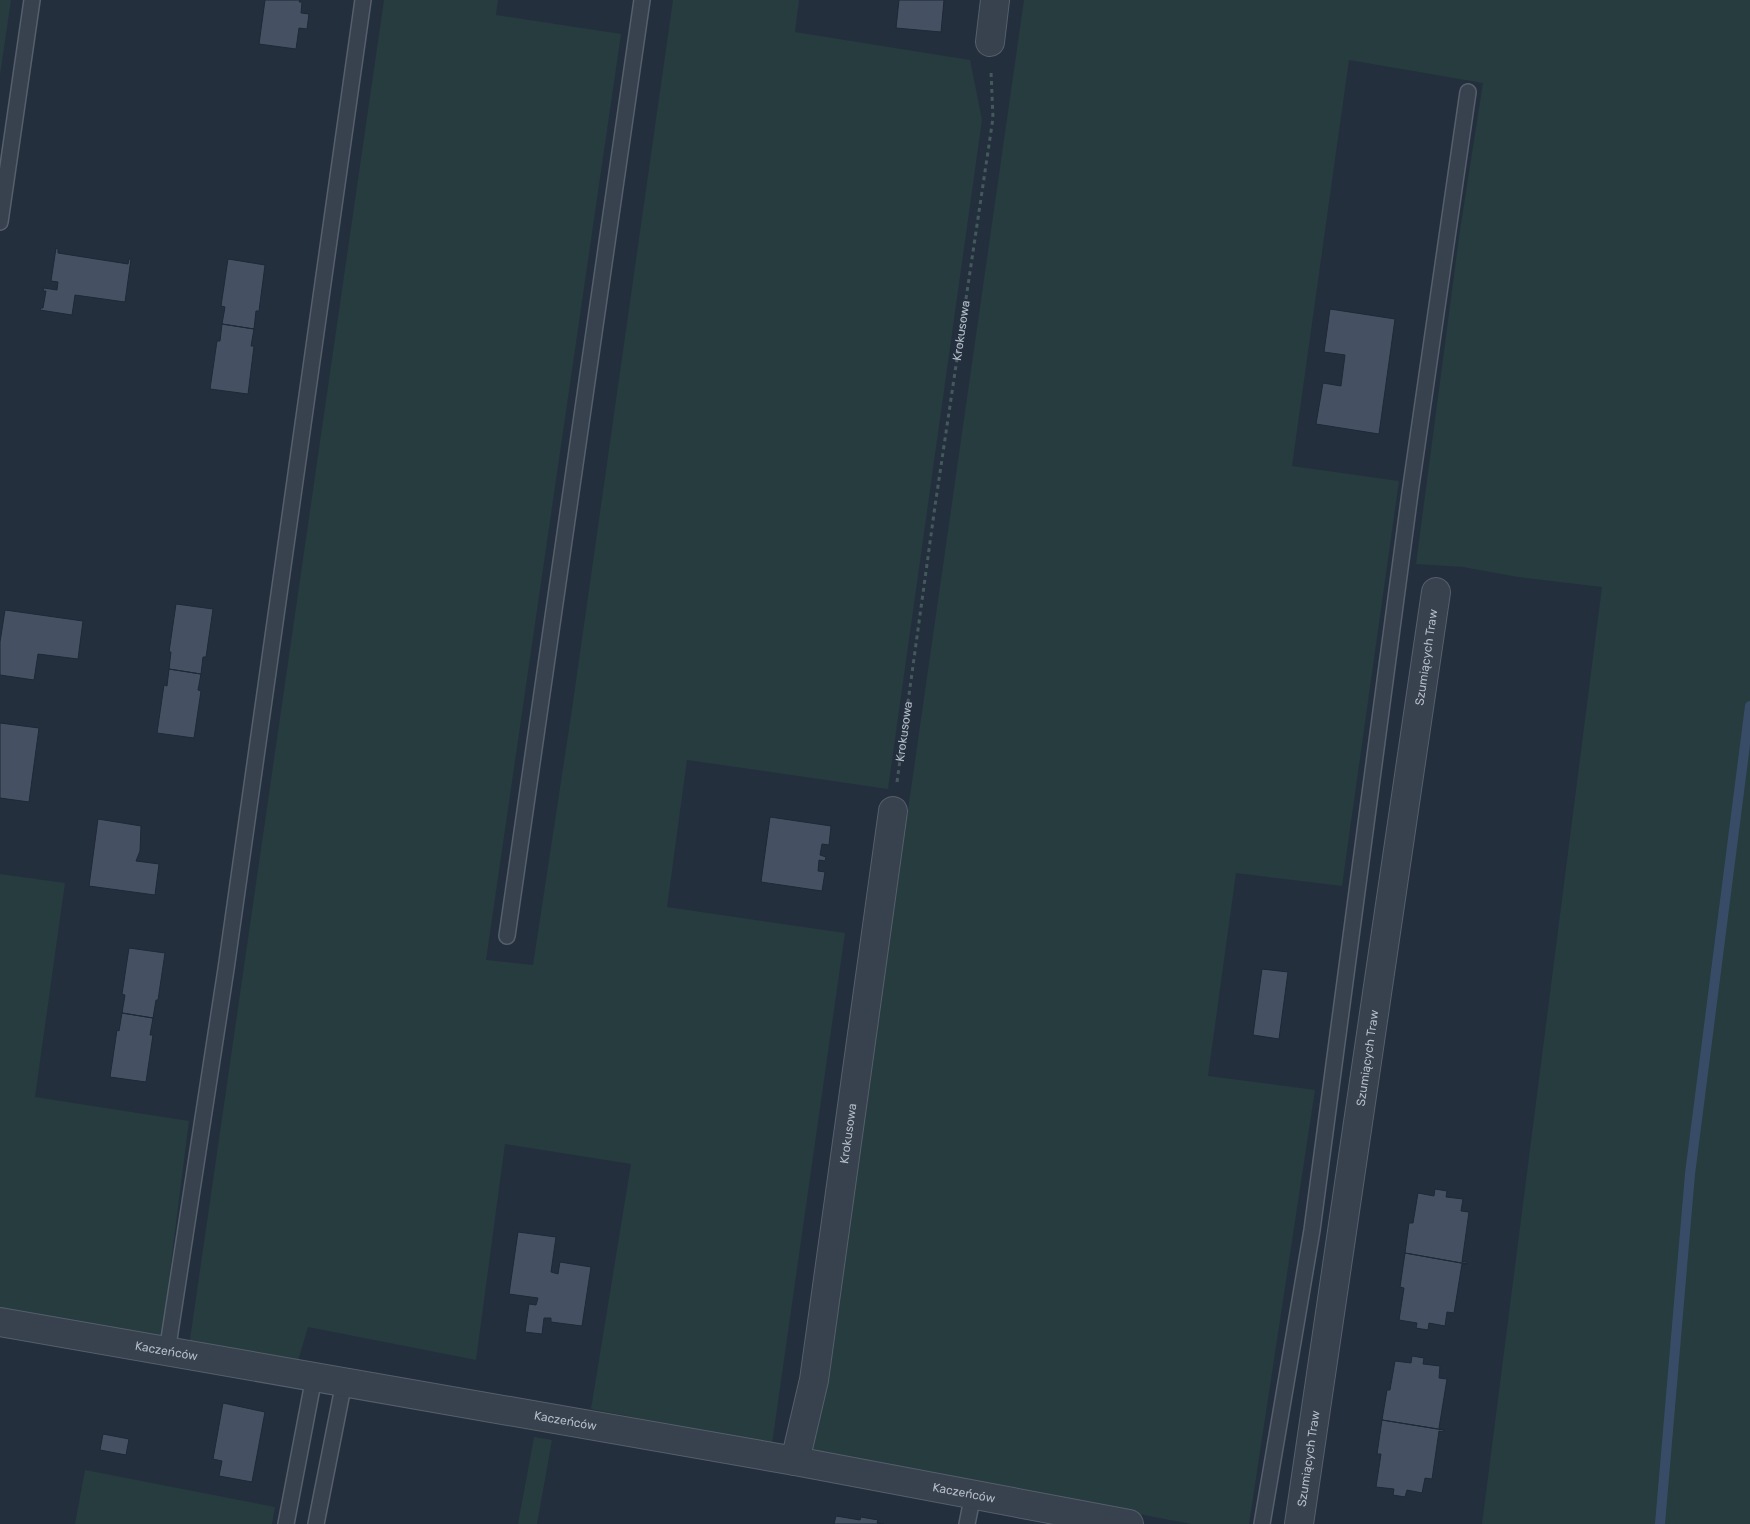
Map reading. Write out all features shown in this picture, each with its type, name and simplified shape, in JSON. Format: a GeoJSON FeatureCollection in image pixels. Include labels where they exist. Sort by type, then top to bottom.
{"type":"FeatureCollection","features":[{"type":"Feature","properties":{"kind":"street"},"geometry":{"type":"LineString","coordinates":[[990,42],[995,0]]}},
{"type":"Feature","properties":{"kind":"street","name":"Szumiących Traw"},"geometry":{"type":"LineString","coordinates":[[1299,1524],[1436,592]]}},
{"type":"Feature","properties":{"kind":"street","name":"Krokusowa"},"geometry":{"type":"LineString","coordinates":[[796,1461],[814,1380],[893,811]]}},
{"type":"Feature","properties":{"kind":"street","name":"Kaczeńców"},"geometry":{"type":"LineString","coordinates":[[0,1322],[796,1461],[1129,1524]]}},
{"type":"Feature","properties":{"kind":"lane"},"geometry":{"type":"LineString","coordinates":[[0,222],[32,0]]}},
{"type":"Feature","properties":{"kind":"lane"},"geometry":{"type":"LineString","coordinates":[[167,1352],[228,949],[363,0]]}},
{"type":"Feature","properties":{"kind":"lane"},"geometry":{"type":"LineString","coordinates":[[507,936],[642,0]]}},
{"type":"Feature","properties":{"kind":"lane"},"geometry":{"type":"LineString","coordinates":[[1262,1524],[1312,1230],[1410,493],[1468,92]]}},
{"type":"Feature","properties":{"kind":"lane"},"geometry":{"type":"LineString","coordinates":[[286,1524],[314,1377]]}},
{"type":"Feature","properties":{"kind":"lane"},"geometry":{"type":"LineString","coordinates":[[316,1524],[344,1382]]}},
{"type":"Feature","properties":{"kind":"lane"},"geometry":{"type":"LineString","coordinates":[[967,1524],[973,1494]]}},
{"type":"Feature","properties":{"kind":"path","name":"Krokusowa"},"geometry":{"type":"LineString","coordinates":[[893,811],[936,496],[993,118],[990,42]]}},
{"type":"Feature","properties":{"kind":"green space"},"geometry":{"type":"Polygon","coordinates":[[[0,0],[11,0],[0,75],[0,0]]]}},
{"type":"Feature","properties":{"kind":"green space"},"geometry":{"type":"Polygon","coordinates":[[[384,0],[498,0],[496,15],[621,34],[486,960],[533,965],[572,709],[673,0],[799,0],[795,32],[970,60],[982,120],[888,789],[687,760],[667,907],[845,933],[772,1444],[591,1409],[631,1164],[505,1144],[476,1360],[308,1327],[298,1361],[189,1346],[384,0]]]}},
{"type":"Feature","properties":{"kind":"green space"},"geometry":{"type":"Polygon","coordinates":[[[1024,0],[1750,0],[1750,1524],[1482,1524],[1602,587],[1518,577],[1463,567],[1416,564],[1460,230],[1483,83],[1349,60],[1292,466],[1399,481],[1342,886],[1236,873],[1208,1076],[1315,1090],[1249,1524],[1191,1524],[812,1452],[911,789],[1024,0]]]}},
{"type":"Feature","properties":{"kind":"green space"},"geometry":{"type":"Polygon","coordinates":[[[0,874],[65,883],[35,1097],[189,1121],[161,1342],[0,1315],[0,874]]]}},
{"type":"Feature","properties":{"kind":"green space"},"geometry":{"type":"Polygon","coordinates":[[[534,1437],[552,1440],[537,1524],[518,1524],[534,1437]]]}},
{"type":"Feature","properties":{"kind":"green space"},"geometry":{"type":"Polygon","coordinates":[[[85,1470],[275,1507],[272,1524],[75,1524],[85,1470]]]}},
{"type":"Feature","properties":{"kind":"building"},"geometry":{"type":"Polygon","coordinates":[[[265,0],[300,0],[299,2],[302,2],[301,13],[309,14],[307,29],[299,28],[296,49],[259,44],[265,0]]]}},
{"type":"Feature","properties":{"kind":"building"},"geometry":{"type":"Polygon","coordinates":[[[899,0],[944,0],[941,32],[896,28],[899,0]]]}},
{"type":"Feature","properties":{"kind":"building"},"geometry":{"type":"Polygon","coordinates":[[[56,248],[58,253],[128,264],[129,259],[131,259],[125,302],[75,295],[72,315],[40,310],[43,308],[46,291],[43,291],[44,288],[57,290],[58,282],[51,281],[56,248]]]}},
{"type":"Feature","properties":{"kind":"building"},"geometry":{"type":"Polygon","coordinates":[[[228,259],[265,265],[259,311],[256,311],[254,329],[222,324],[225,307],[221,306],[228,259]]]}},
{"type":"Feature","properties":{"kind":"building"},"geometry":{"type":"Polygon","coordinates":[[[1330,309],[1395,319],[1379,434],[1316,424],[1323,383],[1341,386],[1345,355],[1324,352],[1330,309]]]}},
{"type":"Feature","properties":{"kind":"building"},"geometry":{"type":"Polygon","coordinates":[[[222,324],[254,329],[251,346],[254,346],[248,394],[210,389],[217,341],[220,341],[222,324]]]}},
{"type":"Feature","properties":{"kind":"building"},"geometry":{"type":"Polygon","coordinates":[[[176,604],[213,609],[206,657],[203,657],[201,674],[169,669],[171,652],[169,652],[176,604]]]}},
{"type":"Feature","properties":{"kind":"building"},"geometry":{"type":"Polygon","coordinates":[[[5,610],[83,621],[78,659],[38,654],[34,680],[0,675],[0,642],[5,610]]]}},
{"type":"Feature","properties":{"kind":"building"},"geometry":{"type":"Polygon","coordinates":[[[169,669],[201,674],[198,690],[201,691],[194,738],[157,733],[164,685],[167,686],[169,669]]]}},
{"type":"Feature","properties":{"kind":"building"},"geometry":{"type":"Polygon","coordinates":[[[0,723],[39,728],[29,802],[0,798],[0,723]]]}},
{"type":"Feature","properties":{"kind":"building"},"geometry":{"type":"Polygon","coordinates":[[[770,817],[831,826],[829,845],[822,844],[820,855],[826,857],[825,861],[819,860],[818,871],[825,872],[822,891],[761,882],[770,817]]]}},
{"type":"Feature","properties":{"kind":"building"},"geometry":{"type":"Polygon","coordinates":[[[98,819],[141,826],[140,851],[136,861],[159,864],[155,895],[89,886],[98,819]]]}},
{"type":"Feature","properties":{"kind":"building"},"geometry":{"type":"Polygon","coordinates":[[[129,948],[165,953],[158,1000],[156,1000],[153,1018],[122,1013],[125,995],[122,994],[129,948]]]}},
{"type":"Feature","properties":{"kind":"building"},"geometry":{"type":"Polygon","coordinates":[[[1262,969],[1288,972],[1279,1039],[1253,1035],[1262,969]]]}},
{"type":"Feature","properties":{"kind":"building"},"geometry":{"type":"Polygon","coordinates":[[[122,1013],[153,1018],[150,1035],[153,1035],[146,1082],[110,1077],[117,1030],[119,1031],[122,1013]]]}},
{"type":"Feature","properties":{"kind":"building"},"geometry":{"type":"Polygon","coordinates":[[[1435,1189],[1447,1191],[1446,1197],[1463,1199],[1461,1211],[1469,1212],[1462,1262],[1467,1262],[1467,1264],[1405,1253],[1409,1223],[1413,1223],[1418,1193],[1434,1196],[1435,1189]]]}},
{"type":"Feature","properties":{"kind":"building"},"geometry":{"type":"Polygon","coordinates":[[[518,1232],[556,1237],[551,1272],[558,1274],[560,1262],[591,1267],[582,1326],[551,1322],[551,1318],[544,1318],[542,1334],[525,1332],[529,1304],[536,1305],[538,1298],[509,1294],[518,1232]]]}},
{"type":"Feature","properties":{"kind":"building"},"geometry":{"type":"Polygon","coordinates":[[[1405,1253],[1467,1264],[1462,1264],[1454,1313],[1447,1312],[1445,1326],[1429,1323],[1428,1330],[1416,1328],[1417,1323],[1399,1320],[1404,1288],[1400,1287],[1405,1253]]]}},
{"type":"Feature","properties":{"kind":"building"},"geometry":{"type":"Polygon","coordinates":[[[1412,1356],[1424,1358],[1423,1364],[1440,1366],[1439,1378],[1447,1379],[1439,1428],[1444,1430],[1382,1420],[1387,1390],[1390,1390],[1395,1361],[1411,1363],[1412,1356]]]}},
{"type":"Feature","properties":{"kind":"building"},"geometry":{"type":"Polygon","coordinates":[[[223,1403],[265,1412],[252,1482],[219,1476],[222,1461],[213,1459],[223,1403]]]}},
{"type":"Feature","properties":{"kind":"building"},"geometry":{"type":"Polygon","coordinates":[[[1382,1420],[1444,1430],[1444,1432],[1439,1431],[1432,1479],[1425,1478],[1422,1493],[1407,1490],[1405,1497],[1393,1495],[1394,1489],[1376,1487],[1381,1454],[1377,1454],[1382,1420]]]}},
{"type":"Feature","properties":{"kind":"building"},"geometry":{"type":"Polygon","coordinates":[[[103,1434],[129,1439],[126,1455],[100,1450],[103,1434]]]}},
{"type":"Feature","properties":{"kind":"building"},"geometry":{"type":"Polygon","coordinates":[[[836,1516],[860,1520],[861,1517],[878,1520],[877,1523],[884,1524],[834,1524],[836,1516]]]}},
{"type":"Feature","properties":{"kind":"waterway"},"geometry":{"type":"LineString","coordinates":[[1660,1524],[1690,1174],[1750,706]]}}]}
